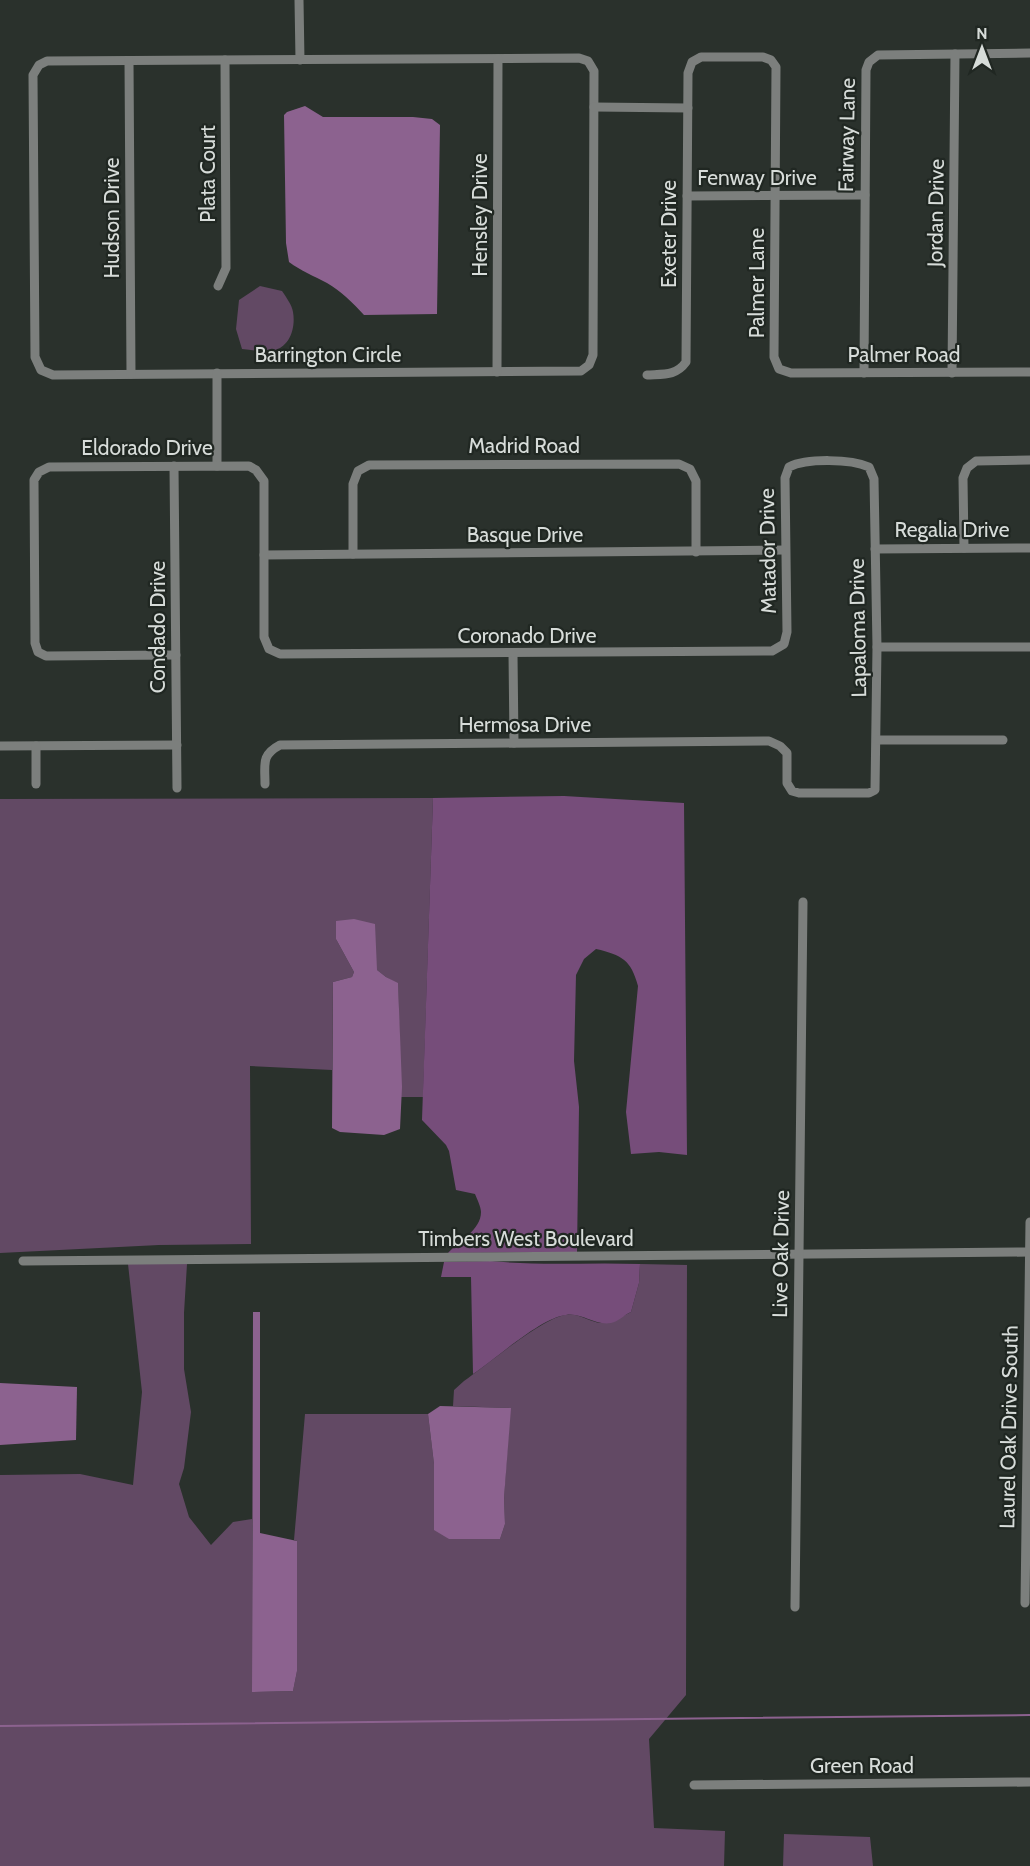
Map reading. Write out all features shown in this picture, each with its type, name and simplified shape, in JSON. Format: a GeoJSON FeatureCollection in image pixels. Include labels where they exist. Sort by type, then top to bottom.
{"type":"FeatureCollection","features":[{"type":"Feature","properties":{"kind":"street"},"geometry":{"type":"LineString","coordinates":[[299,0],[300,60]]}},
{"type":"Feature","properties":{"kind":"street","name":"Fairway Lane"},"geometry":{"type":"LineString","coordinates":[[864,374],[866,69],[869,62],[879,55],[1030,53]]}},
{"type":"Feature","properties":{"kind":"street","name":"Jordan Drive"},"geometry":{"type":"LineString","coordinates":[[952,373],[955,54]]}},
{"type":"Feature","properties":{"kind":"street","name":"Palmer Lane"},"geometry":{"type":"LineString","coordinates":[[692,62],[701,57],[763,57],[771,60],[776,67],[774,357],[780,369]]}},
{"type":"Feature","properties":{"kind":"street","name":"Barrington Circle"},"geometry":{"type":"LineString","coordinates":[[579,58],[588,61],[594,71],[593,356],[589,364],[581,371],[52,375],[41,370],[35,357],[33,75],[39,65],[47,61],[498,59],[579,58]]}},
{"type":"Feature","properties":{"kind":"street","name":"Hensley Drive"},"geometry":{"type":"LineString","coordinates":[[497,372],[498,59]]}},
{"type":"Feature","properties":{"kind":"street","name":"Plata Court"},"geometry":{"type":"LineString","coordinates":[[218,286],[226,268],[225,60]]}},
{"type":"Feature","properties":{"kind":"street","name":"Hudson Drive"},"geometry":{"type":"LineString","coordinates":[[129,61],[131,374]]}},
{"type":"Feature","properties":{"kind":"street","name":"Exeter Drive"},"geometry":{"type":"LineString","coordinates":[[647,375],[673,374],[680,370],[686,362],[688,73],[692,62]]}},
{"type":"Feature","properties":{"kind":"street"},"geometry":{"type":"LineString","coordinates":[[594,107],[688,108]]}},
{"type":"Feature","properties":{"kind":"street","name":"Fenway Drive"},"geometry":{"type":"LineString","coordinates":[[687,196],[865,195]]}},
{"type":"Feature","properties":{"kind":"street","name":"Palmer Road"},"geometry":{"type":"LineString","coordinates":[[780,369],[791,374],[1030,372]]}},
{"type":"Feature","properties":{"kind":"street"},"geometry":{"type":"LineString","coordinates":[[217,373],[217,466]]}},
{"type":"Feature","properties":{"kind":"street"},"geometry":{"type":"LineString","coordinates":[[964,548],[963,478],[967,468],[976,461],[1030,460]]}},
{"type":"Feature","properties":{"kind":"street","name":"Matador Drive"},"geometry":{"type":"LineString","coordinates":[[784,644],[787,632],[785,478],[789,466],[798,462],[857,462],[869,466]]}},
{"type":"Feature","properties":{"kind":"street","name":"Madrid Road"},"geometry":{"type":"LineString","coordinates":[[353,555],[353,484],[358,471],[369,465],[679,464],[690,469],[696,481],[696,552]]}},
{"type":"Feature","properties":{"kind":"street","name":"Condado Drive"},"geometry":{"type":"LineString","coordinates":[[174,466],[177,788]]}},
{"type":"Feature","properties":{"kind":"street","name":"Eldorado Drive"},"geometry":{"type":"LineString","coordinates":[[176,655],[46,656],[38,652],[35,643],[34,480],[39,472],[49,467],[249,466],[256,470],[264,481],[264,555]]}},
{"type":"Feature","properties":{"kind":"street","name":"Lapaloma Drive"},"geometry":{"type":"LineString","coordinates":[[787,783],[792,791],[799,793],[869,793],[875,790],[877,647],[874,479],[869,466]]}},
{"type":"Feature","properties":{"kind":"street","name":"Regalia Drive"},"geometry":{"type":"LineString","coordinates":[[875,549],[1030,548]]}},
{"type":"Feature","properties":{"kind":"street","name":"Basque Drive"},"geometry":{"type":"LineString","coordinates":[[264,555],[785,550]]}},
{"type":"Feature","properties":{"kind":"street","name":"Coronado Drive"},"geometry":{"type":"LineString","coordinates":[[264,555],[264,637],[269,649],[280,654],[772,651],[784,644]]}},
{"type":"Feature","properties":{"kind":"street"},"geometry":{"type":"LineString","coordinates":[[877,647],[1030,647]]}},
{"type":"Feature","properties":{"kind":"street"},"geometry":{"type":"LineString","coordinates":[[513,654],[514,743]]}},
{"type":"Feature","properties":{"kind":"street"},"geometry":{"type":"LineString","coordinates":[[877,740],[1003,740]]}},
{"type":"Feature","properties":{"kind":"street","name":"Hermosa Drive"},"geometry":{"type":"LineString","coordinates":[[265,784],[265,759],[270,750],[280,745],[769,741],[780,746],[787,753],[787,783]]}},
{"type":"Feature","properties":{"kind":"street"},"geometry":{"type":"LineString","coordinates":[[0,746],[177,745]]}},
{"type":"Feature","properties":{"kind":"street"},"geometry":{"type":"LineString","coordinates":[[36,746],[36,784]]}},
{"type":"Feature","properties":{"kind":"street","name":"Live Oak Drive"},"geometry":{"type":"LineString","coordinates":[[795,1607],[803,902]]}},
{"type":"Feature","properties":{"kind":"street","name":"Laurel Oak Drive South"},"geometry":{"type":"LineString","coordinates":[[1025,1603],[1030,1222]]}},
{"type":"Feature","properties":{"kind":"street","name":"Timbers West Boulevard"},"geometry":{"type":"LineString","coordinates":[[23,1260],[1030,1252]]}},
{"type":"Feature","properties":{"kind":"street","name":"Green Road"},"geometry":{"type":"LineString","coordinates":[[694,1785],[1030,1782]]}},
{"type":"Feature","properties":{"kind":"shaded area"},"geometry":{"type":"Polygon","coordinates":[[[305,106],[323,117],[413,117],[432,119],[440,125],[437,314],[364,315],[337,290],[289,262],[286,243],[284,115],[305,106]]]}},
{"type":"Feature","properties":{"kind":"shaded area"},"geometry":{"type":"Polygon","coordinates":[[[260,286],[282,291],[293,312],[290,337],[283,346],[272,351],[242,349],[236,329],[239,300],[260,286]]]}},
{"type":"Feature","properties":{"kind":"shaded area"},"geometry":{"type":"Polygon","coordinates":[[[564,796],[684,803],[687,1155],[659,1152],[631,1154],[626,1112],[638,986],[632,970],[624,960],[619,956],[596,949],[584,959],[576,975],[574,1061],[579,1107],[577,1252],[448,1253],[469,1235],[477,1224],[481,1212],[475,1194],[456,1190],[449,1151],[422,1120],[433,798],[564,796]]]}},
{"type":"Feature","properties":{"kind":"shaded area"},"geometry":{"type":"Polygon","coordinates":[[[433,798],[423,1097],[401,1097],[398,984],[336,939],[354,972],[352,977],[333,982],[332,1070],[250,1066],[251,1244],[159,1245],[0,1253],[0,799],[433,798]]]}},
{"type":"Feature","properties":{"kind":"shaded area"},"geometry":{"type":"Polygon","coordinates":[[[354,919],[375,924],[377,970],[398,983],[402,1087],[400,1129],[384,1135],[340,1132],[332,1128],[333,982],[352,977],[354,972],[336,939],[336,921],[354,919]]]}},
{"type":"Feature","properties":{"kind":"shaded area"},"geometry":{"type":"Polygon","coordinates":[[[444,1262],[640,1264],[639,1283],[631,1312],[616,1321],[599,1323],[577,1315],[555,1318],[531,1331],[473,1374],[471,1277],[441,1277],[444,1262]]]}},
{"type":"Feature","properties":{"kind":"shaded area"},"geometry":{"type":"Polygon","coordinates":[[[128,1264],[187,1264],[184,1369],[191,1412],[184,1468],[179,1484],[189,1517],[211,1545],[233,1522],[252,1519],[252,1692],[293,1691],[297,1671],[297,1541],[294,1540],[305,1414],[428,1414],[434,1464],[449,1539],[500,1539],[505,1524],[504,1498],[510,1408],[453,1406],[454,1390],[514,1344],[555,1318],[570,1314],[605,1323],[631,1312],[639,1283],[640,1264],[687,1265],[686,1695],[649,1739],[654,1828],[725,1831],[724,1866],[0,1866],[0,1475],[80,1474],[133,1485],[142,1392],[128,1264]]]}},
{"type":"Feature","properties":{"kind":"shaded area"},"geometry":{"type":"Polygon","coordinates":[[[253,1312],[260,1312],[260,1533],[297,1541],[297,1671],[293,1691],[252,1692],[253,1312]]]}},
{"type":"Feature","properties":{"kind":"shaded area"},"geometry":{"type":"Polygon","coordinates":[[[0,1383],[77,1387],[76,1440],[0,1445],[0,1383]]]}},
{"type":"Feature","properties":{"kind":"shaded area"},"geometry":{"type":"Polygon","coordinates":[[[440,1406],[511,1408],[504,1498],[505,1524],[500,1539],[449,1539],[434,1530],[434,1464],[428,1414],[440,1406]]]}},
{"type":"Feature","properties":{"kind":"shaded area"},"geometry":{"type":"Polygon","coordinates":[[[784,1834],[870,1837],[873,1866],[783,1866],[784,1834]]]}},
{"type":"Feature","properties":{"kind":"waterway"},"geometry":{"type":"LineString","coordinates":[[0,1726],[1030,1715]]}}]}
